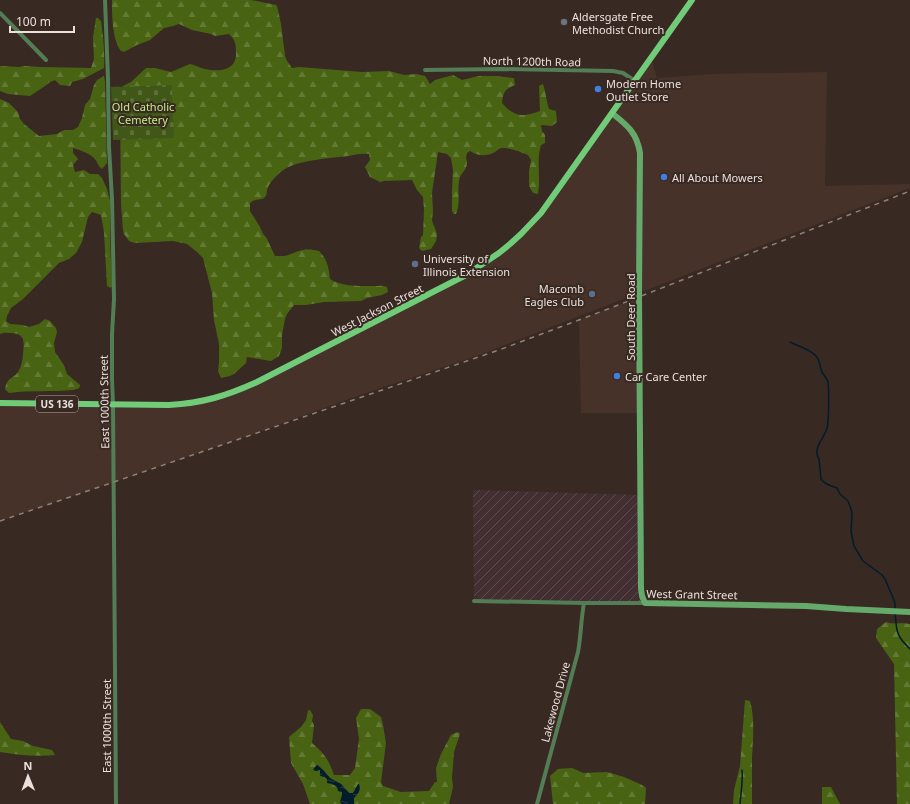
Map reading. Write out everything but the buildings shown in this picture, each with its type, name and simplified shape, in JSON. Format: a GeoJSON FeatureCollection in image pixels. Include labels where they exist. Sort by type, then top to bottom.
{"type":"FeatureCollection","features":[{"type":"Feature","properties":{"kind":"main road","name":"West Jackson Street"},"geometry":{"type":"LineString","coordinates":[[113,405],[184,404],[210,400],[232,393],[257,382],[466,275],[499,253],[521,234],[541,213],[692,0]]}},
{"type":"Feature","properties":{"kind":"main road","name":"South Deer Road"},"geometry":{"type":"LineString","coordinates":[[612,114],[628,126],[633,133],[638,144],[640,157],[639,293],[641,588],[645,603]]}},
{"type":"Feature","properties":{"kind":"main road","name":"US 136"},"geometry":{"type":"LineString","coordinates":[[0,404],[113,405]]}},
{"type":"Feature","properties":{"kind":"main road","name":"West Grant Street"},"geometry":{"type":"LineString","coordinates":[[645,603],[806,606],[852,610],[910,612]]}},
{"type":"Feature","properties":{"kind":"street","name":"East 1000th Street"},"geometry":{"type":"LineString","coordinates":[[105,0],[114,299],[112,357],[116,804]]}},
{"type":"Feature","properties":{"kind":"street"},"geometry":{"type":"LineString","coordinates":[[0,13],[46,60]]}},
{"type":"Feature","properties":{"kind":"street","name":"North 1200th Road"},"geometry":{"type":"LineString","coordinates":[[425,70],[502,69],[613,71],[623,73],[636,81]]}},
{"type":"Feature","properties":{"kind":"street","name":"West Grant Street"},"geometry":{"type":"LineString","coordinates":[[474,601],[645,603]]}},
{"type":"Feature","properties":{"kind":"street","name":"Lakewood Drive"},"geometry":{"type":"LineString","coordinates":[[537,804],[578,652],[584,603]]}},
{"type":"Feature","properties":{"kind":"shaded area"},"geometry":{"type":"Polygon","coordinates":[[[651,58],[657,78],[712,74],[827,72],[825,186],[910,184],[910,188],[479,355],[357,396],[256,433],[0,521],[0,403],[169,405],[232,393],[466,275],[531,224],[651,58]]]}},
{"type":"Feature","properties":{"kind":"shaded area"},"geometry":{"type":"Polygon","coordinates":[[[639,297],[640,413],[581,413],[579,320],[639,297]]]}},
{"type":"Feature","properties":{"kind":"shaded area"},"geometry":{"type":"Polygon","coordinates":[[[473,490],[640,495],[641,588],[645,603],[474,601],[473,490]]]}},
{"type":"Feature","properties":{"kind":"green space"},"geometry":{"type":"Polygon","coordinates":[[[112,0],[251,0],[276,5],[281,24],[285,56],[292,68],[299,67],[362,72],[389,71],[404,75],[416,74],[425,76],[430,84],[435,80],[453,75],[462,80],[479,76],[514,78],[515,85],[505,91],[502,103],[515,114],[520,115],[540,111],[539,86],[543,84],[549,109],[556,111],[557,122],[552,126],[541,125],[542,131],[545,135],[545,143],[541,145],[540,151],[538,194],[533,193],[529,186],[531,160],[528,155],[506,148],[500,148],[492,154],[485,155],[479,155],[470,151],[467,153],[466,168],[460,178],[458,206],[456,214],[454,214],[452,211],[453,170],[451,158],[447,154],[438,152],[432,193],[432,221],[437,234],[436,241],[431,249],[422,251],[419,248],[421,237],[423,235],[423,197],[417,190],[412,180],[380,182],[370,177],[365,167],[370,160],[369,154],[314,160],[288,167],[272,180],[264,198],[250,203],[250,211],[266,237],[275,256],[286,256],[305,250],[319,251],[327,264],[330,279],[335,282],[351,286],[384,286],[387,287],[388,292],[361,301],[324,302],[294,305],[285,319],[282,335],[282,348],[279,356],[271,361],[247,357],[246,363],[234,374],[221,378],[218,371],[219,344],[214,320],[212,293],[203,258],[187,244],[173,241],[135,243],[129,241],[124,234],[121,204],[120,105],[123,86],[131,82],[146,68],[155,68],[171,72],[190,64],[210,70],[225,69],[230,67],[235,60],[235,43],[229,34],[215,36],[192,30],[179,24],[164,28],[150,40],[124,52],[121,51],[114,34],[112,0]]]}},
{"type":"Feature","properties":{"kind":"green space"},"geometry":{"type":"Polygon","coordinates":[[[96,18],[101,21],[104,68],[83,79],[72,82],[70,86],[60,85],[55,80],[30,96],[8,94],[0,91],[0,66],[91,68],[94,59],[93,37],[96,18]]]}},
{"type":"Feature","properties":{"kind":"green space"},"geometry":{"type":"Polygon","coordinates":[[[104,76],[107,163],[102,169],[92,156],[73,148],[73,153],[78,159],[73,165],[75,172],[84,170],[90,174],[98,174],[102,178],[107,189],[110,201],[112,286],[111,288],[107,286],[104,232],[101,215],[92,212],[88,217],[82,242],[76,253],[69,259],[59,263],[23,299],[11,308],[6,321],[10,324],[29,327],[39,324],[45,319],[50,321],[56,328],[57,332],[54,343],[55,352],[64,365],[67,374],[80,385],[78,389],[73,390],[9,393],[5,389],[6,385],[20,368],[23,358],[24,343],[20,335],[12,333],[0,334],[0,99],[9,103],[18,112],[20,119],[24,124],[39,136],[57,134],[64,130],[73,130],[78,127],[85,105],[90,99],[94,85],[97,80],[104,76]]]}},
{"type":"Feature","properties":{"kind":"green space","name":"Old Catholic Cemetery"},"geometry":{"type":"Polygon","coordinates":[[[172,85],[174,138],[113,140],[111,87],[172,85]]]}},
{"type":"Feature","properties":{"kind":"green space"},"geometry":{"type":"Polygon","coordinates":[[[886,622],[910,624],[910,804],[897,804],[894,664],[876,638],[877,629],[886,622]]]}},
{"type":"Feature","properties":{"kind":"green space"},"geometry":{"type":"Polygon","coordinates":[[[745,700],[750,701],[753,722],[752,804],[733,804],[734,790],[740,766],[745,700]]]}},
{"type":"Feature","properties":{"kind":"green space"},"geometry":{"type":"Polygon","coordinates":[[[361,709],[370,709],[381,717],[386,743],[381,782],[383,786],[401,792],[429,791],[435,782],[437,782],[436,768],[441,754],[451,735],[458,732],[460,734],[454,752],[452,778],[453,787],[449,804],[354,804],[354,798],[360,790],[359,784],[353,793],[349,793],[341,784],[332,780],[317,765],[321,776],[325,777],[342,792],[340,802],[342,804],[310,804],[303,784],[291,763],[289,737],[301,727],[306,720],[308,710],[310,710],[313,715],[312,721],[314,725],[312,743],[326,757],[334,775],[350,775],[355,768],[359,739],[356,718],[361,709]]]}},
{"type":"Feature","properties":{"kind":"green space"},"geometry":{"type":"Polygon","coordinates":[[[0,722],[11,739],[52,750],[55,755],[41,756],[0,752],[0,722]]]}},
{"type":"Feature","properties":{"kind":"green space"},"geometry":{"type":"Polygon","coordinates":[[[572,768],[583,773],[607,772],[624,777],[642,785],[646,788],[645,804],[553,804],[550,776],[558,769],[572,768]]]}},
{"type":"Feature","properties":{"kind":"green space"},"geometry":{"type":"Polygon","coordinates":[[[822,787],[831,787],[840,804],[822,804],[822,787]]]}},
{"type":"Feature","properties":{"kind":"water"},"geometry":{"type":"Polygon","coordinates":[[[317,765],[330,778],[341,784],[349,793],[353,793],[359,784],[360,786],[358,793],[354,798],[354,804],[342,804],[340,802],[342,792],[338,791],[335,785],[327,783],[327,779],[325,777],[320,776],[320,770],[313,770],[317,765]]]}},
{"type":"Feature","properties":{"kind":"waterway"},"geometry":{"type":"LineString","coordinates":[[790,342],[807,349],[817,357],[821,370],[828,382],[828,425],[817,451],[821,479],[826,484],[837,488],[840,494],[848,501],[852,514],[851,531],[854,546],[863,561],[885,579],[894,600],[895,609]]}},
{"type":"Feature","properties":{"kind":"waterway"},"geometry":{"type":"LineString","coordinates":[[895,613],[898,635],[910,649]]}},
{"type":"Feature","properties":{"kind":"waterway"},"geometry":{"type":"LineString","coordinates":[[740,804],[742,770]]}},
{"type":"Feature","properties":{"kind":"railway"},"geometry":{"type":"LineString","coordinates":[[0,521],[499,350],[910,191]]}},
{"type":"Feature","properties":{"kind":"place","name":"Aldersgate Free Methodist Church"},"geometry":{"type":"Point","coordinates":[564,22]}},
{"type":"Feature","properties":{"kind":"place","name":"Modern Home Outlet Store"},"geometry":{"type":"Point","coordinates":[598,89]}},
{"type":"Feature","properties":{"kind":"place","name":"All About Mowers"},"geometry":{"type":"Point","coordinates":[664,177]}},
{"type":"Feature","properties":{"kind":"place","name":"University of Illinois Extension"},"geometry":{"type":"Point","coordinates":[415,264]}},
{"type":"Feature","properties":{"kind":"place","name":"Macomb Eagles Club"},"geometry":{"type":"Point","coordinates":[592,294]}},
{"type":"Feature","properties":{"kind":"place","name":"Car Care Center"},"geometry":{"type":"Point","coordinates":[617,376]}}]}
